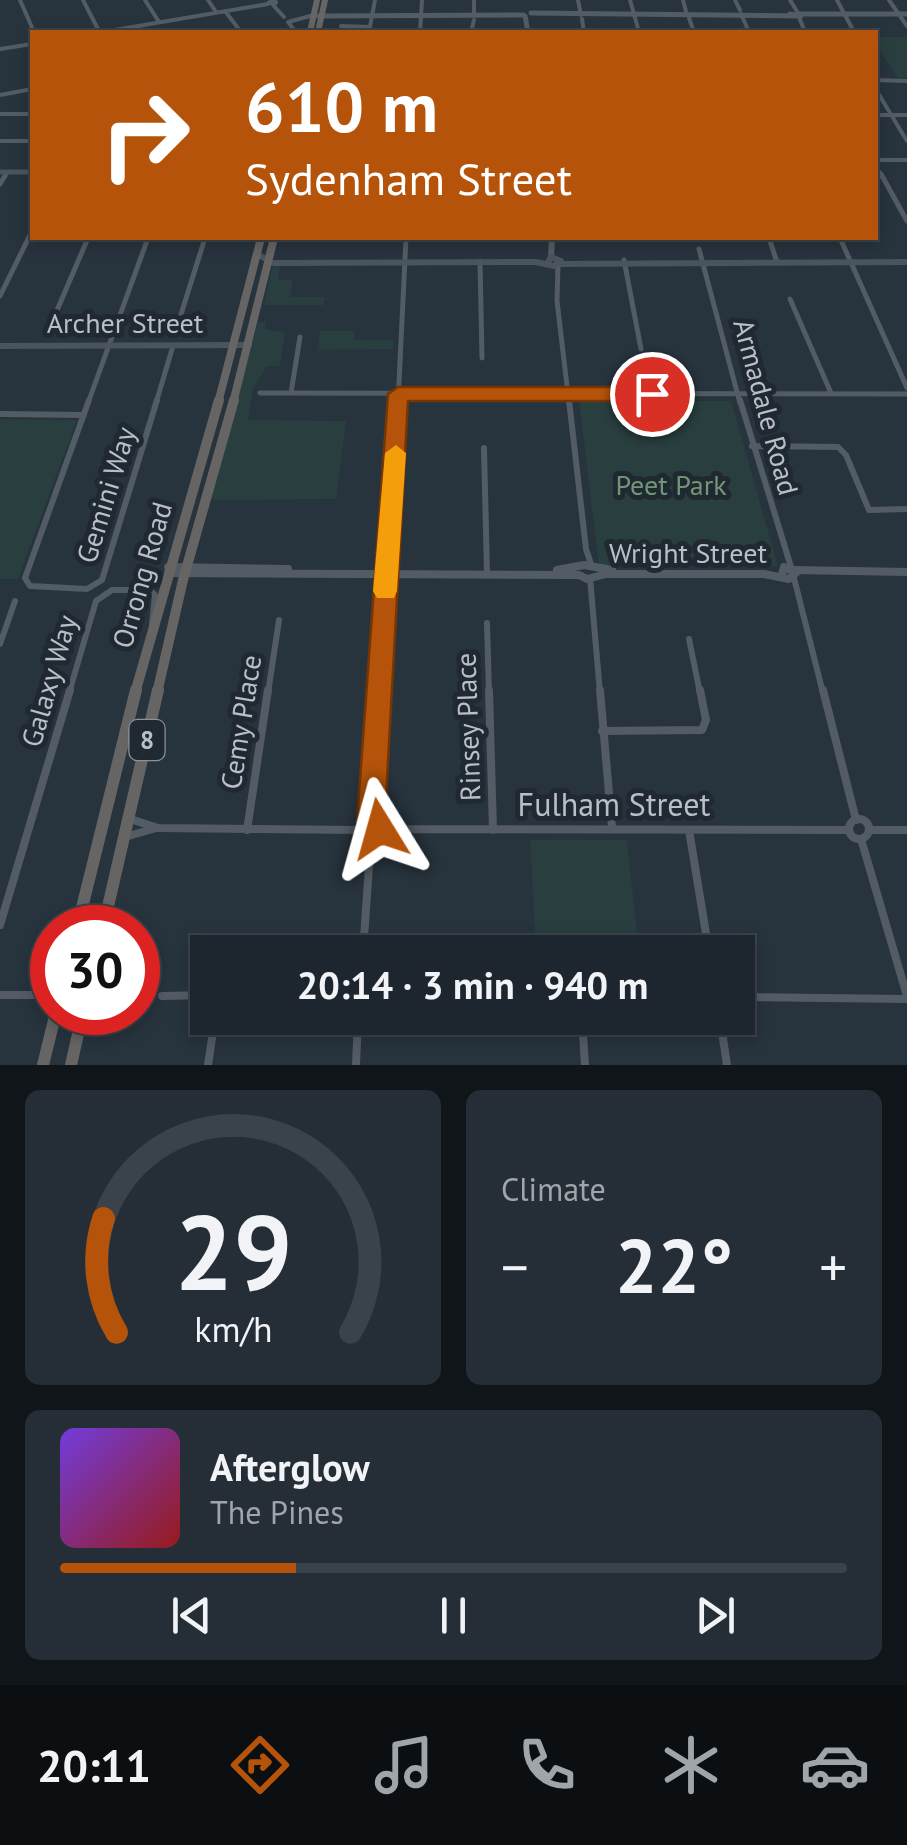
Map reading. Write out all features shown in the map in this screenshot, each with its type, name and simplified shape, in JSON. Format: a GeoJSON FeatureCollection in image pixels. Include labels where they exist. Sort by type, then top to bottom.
{"type":"FeatureCollection","features":[{"type":"Feature","properties":{"kind":"highway"},"geometry":{"type":"LineString","coordinates":[[302,19],[315,20],[322,2],[331,13]]}},
{"type":"Feature","properties":{"kind":"highway","name":"Orrong Road"},"geometry":{"type":"LineString","coordinates":[[83,905],[152,626],[234,347],[260,240]]}},
{"type":"Feature","properties":{"kind":"highway","name":"Orrong Road"},"geometry":{"type":"LineString","coordinates":[[108,905],[186,571],[249,347],[273,240]]}},
{"type":"Feature","properties":{"kind":"highway"},"geometry":{"type":"LineString","coordinates":[[43,1065],[50,1035]]}},
{"type":"Feature","properties":{"kind":"highway"},"geometry":{"type":"LineString","coordinates":[[71,1065],[78,1035]]}},
{"type":"Feature","properties":{"kind":"main road"},"geometry":{"type":"LineString","coordinates":[[4,172],[30,172]]}},
{"type":"Feature","properties":{"kind":"main road"},"geometry":{"type":"LineString","coordinates":[[257,254],[268,261]]}},
{"type":"Feature","properties":{"kind":"main road"},"geometry":{"type":"LineString","coordinates":[[253,270],[268,261],[907,261]]}},
{"type":"Feature","properties":{"kind":"main road","name":"Archer Street"},"geometry":{"type":"LineString","coordinates":[[0,347],[249,347]]}},
{"type":"Feature","properties":{"kind":"street"},"geometry":{"type":"LineString","coordinates":[[20,0],[33,30]]}},
{"type":"Feature","properties":{"kind":"street"},"geometry":{"type":"LineString","coordinates":[[83,0],[99,30]]}},
{"type":"Feature","properties":{"kind":"street"},"geometry":{"type":"LineString","coordinates":[[145,0],[159,22]]}},
{"type":"Feature","properties":{"kind":"street"},"geometry":{"type":"LineString","coordinates":[[208,0],[216,12]]}},
{"type":"Feature","properties":{"kind":"street"},"geometry":{"type":"LineString","coordinates":[[341,26],[370,30],[375,0]]}},
{"type":"Feature","properties":{"kind":"street"},"geometry":{"type":"LineString","coordinates":[[420,30],[422,0]]}},
{"type":"Feature","properties":{"kind":"street"},"geometry":{"type":"LineString","coordinates":[[471,30],[474,0]]}},
{"type":"Feature","properties":{"kind":"street"},"geometry":{"type":"LineString","coordinates":[[578,0],[584,30]]}},
{"type":"Feature","properties":{"kind":"street"},"geometry":{"type":"LineString","coordinates":[[630,0],[638,30]]}},
{"type":"Feature","properties":{"kind":"street"},"geometry":{"type":"LineString","coordinates":[[682,0],[693,30]]}},
{"type":"Feature","properties":{"kind":"street"},"geometry":{"type":"LineString","coordinates":[[735,0],[747,30]]}},
{"type":"Feature","properties":{"kind":"street"},"geometry":{"type":"LineString","coordinates":[[788,0],[804,30]]}},
{"type":"Feature","properties":{"kind":"street"},"geometry":{"type":"LineString","coordinates":[[837,0],[853,30]]}},
{"type":"Feature","properties":{"kind":"street"},"geometry":{"type":"LineString","coordinates":[[888,0],[907,26]]}},
{"type":"Feature","properties":{"kind":"street"},"geometry":{"type":"LineString","coordinates":[[112,30],[273,2],[284,18]]}},
{"type":"Feature","properties":{"kind":"street"},"geometry":{"type":"LineString","coordinates":[[225,11],[239,30]]}},
{"type":"Feature","properties":{"kind":"street"},"geometry":{"type":"LineString","coordinates":[[315,20],[331,13],[907,14]]}},
{"type":"Feature","properties":{"kind":"street"},"geometry":{"type":"LineString","coordinates":[[315,20],[373,14]]}},
{"type":"Feature","properties":{"kind":"street"},"geometry":{"type":"LineString","coordinates":[[527,14],[530,30]]}},
{"type":"Feature","properties":{"kind":"street"},"geometry":{"type":"LineString","coordinates":[[294,30],[288,22],[302,19]]}},
{"type":"Feature","properties":{"kind":"street"},"geometry":{"type":"LineString","coordinates":[[0,49],[30,44]]}},
{"type":"Feature","properties":{"kind":"street"},"geometry":{"type":"LineString","coordinates":[[878,80],[907,81]]}},
{"type":"Feature","properties":{"kind":"street"},"geometry":{"type":"LineString","coordinates":[[0,95],[30,89]]}},
{"type":"Feature","properties":{"kind":"street"},"geometry":{"type":"LineString","coordinates":[[878,93],[907,140]]}},
{"type":"Feature","properties":{"kind":"street"},"geometry":{"type":"LineString","coordinates":[[0,114],[30,114]]}},
{"type":"Feature","properties":{"kind":"street"},"geometry":{"type":"LineString","coordinates":[[878,115],[907,115]]}},
{"type":"Feature","properties":{"kind":"street"},"geometry":{"type":"LineString","coordinates":[[0,141],[30,142]]}},
{"type":"Feature","properties":{"kind":"street"},"geometry":{"type":"LineString","coordinates":[[878,162],[907,160]]}},
{"type":"Feature","properties":{"kind":"street"},"geometry":{"type":"LineString","coordinates":[[0,184],[4,172]]}},
{"type":"Feature","properties":{"kind":"street"},"geometry":{"type":"LineString","coordinates":[[878,175],[907,222]]}},
{"type":"Feature","properties":{"kind":"street"},"geometry":{"type":"LineString","coordinates":[[0,296],[30,236]]}},
{"type":"Feature","properties":{"kind":"street"},"geometry":{"type":"LineString","coordinates":[[52,322],[87,240]]}},
{"type":"Feature","properties":{"kind":"street"},"geometry":{"type":"LineString","coordinates":[[0,414],[84,414],[147,240]]}},
{"type":"Feature","properties":{"kind":"street"},"geometry":{"type":"LineString","coordinates":[[178,327],[204,240]]}},
{"type":"Feature","properties":{"kind":"street"},"geometry":{"type":"LineString","coordinates":[[362,830],[371,821],[406,240]]}},
{"type":"Feature","properties":{"kind":"street"},"geometry":{"type":"LineString","coordinates":[[552,240],[612,828]]}},
{"type":"Feature","properties":{"kind":"street","name":"Armadale Road"},"geometry":{"type":"LineString","coordinates":[[697,240],[788,573]]}},
{"type":"Feature","properties":{"kind":"street"},"geometry":{"type":"LineString","coordinates":[[770,240],[776,261]]}},
{"type":"Feature","properties":{"kind":"street"},"geometry":{"type":"LineString","coordinates":[[260,393],[907,391],[841,240]]}},
{"type":"Feature","properties":{"kind":"street"},"geometry":{"type":"LineString","coordinates":[[624,261],[641,349]]}},
{"type":"Feature","properties":{"kind":"street"},"geometry":{"type":"LineString","coordinates":[[480,262],[482,358]]}},
{"type":"Feature","properties":{"kind":"street"},"geometry":{"type":"LineString","coordinates":[[790,299],[830,394]]}},
{"type":"Feature","properties":{"kind":"street"},"geometry":{"type":"LineString","coordinates":[[291,393],[300,336]]}},
{"type":"Feature","properties":{"kind":"street","name":"Gemini Way"},"geometry":{"type":"LineString","coordinates":[[84,414],[25,578],[34,588],[87,589],[102,580],[173,348]]}},
{"type":"Feature","properties":{"kind":"street"},"geometry":{"type":"LineString","coordinates":[[752,446],[838,448],[846,454],[869,510],[907,509]]}},
{"type":"Feature","properties":{"kind":"street"},"geometry":{"type":"LineString","coordinates":[[484,448],[487,572]]}},
{"type":"Feature","properties":{"kind":"street","name":"Wright Street"},"geometry":{"type":"LineString","coordinates":[[168,570],[907,574]]}},
{"type":"Feature","properties":{"kind":"street"},"geometry":{"type":"LineString","coordinates":[[788,573],[856,820],[870,830],[907,830]]}},
{"type":"Feature","properties":{"kind":"street","name":"Galaxy Way"},"geometry":{"type":"LineString","coordinates":[[0,926],[96,601],[112,590],[150,590],[155,596],[152,626]]}},
{"type":"Feature","properties":{"kind":"street"},"geometry":{"type":"LineString","coordinates":[[0,644],[16,601]]}},
{"type":"Feature","properties":{"kind":"street","name":"Cemy Place"},"geometry":{"type":"LineString","coordinates":[[247,830],[279,620]]}},
{"type":"Feature","properties":{"kind":"street","name":"Rinsey Place"},"geometry":{"type":"LineString","coordinates":[[488,624],[493,830]]}},
{"type":"Feature","properties":{"kind":"street"},"geometry":{"type":"LineString","coordinates":[[602,731],[702,730],[706,720],[689,639]]}},
{"type":"Feature","properties":{"kind":"street"},"geometry":{"type":"LineString","coordinates":[[128,818],[158,828]]}},
{"type":"Feature","properties":{"kind":"street"},"geometry":{"type":"LineString","coordinates":[[755,997],[907,997],[861,839],[850,830],[856,820]]}},
{"type":"Feature","properties":{"kind":"street"},"geometry":{"type":"LineString","coordinates":[[364,935],[371,838],[380,829],[371,821]]}},
{"type":"Feature","properties":{"kind":"street"},"geometry":{"type":"LineString","coordinates":[[124,837],[158,828],[362,830],[371,838]]}},
{"type":"Feature","properties":{"kind":"street","name":"Fulham Street"},"geometry":{"type":"LineString","coordinates":[[380,829],[850,830]]}},
{"type":"Feature","properties":{"kind":"street"},"geometry":{"type":"LineString","coordinates":[[689,830],[706,935]]}},
{"type":"Feature","properties":{"kind":"street"},"geometry":{"type":"LineString","coordinates":[[861,839],[870,830]]}},
{"type":"Feature","properties":{"kind":"street"},"geometry":{"type":"LineString","coordinates":[[0,995],[30,995]]}},
{"type":"Feature","properties":{"kind":"street"},"geometry":{"type":"LineString","coordinates":[[162,996],[190,995]]}},
{"type":"Feature","properties":{"kind":"street"},"geometry":{"type":"LineString","coordinates":[[208,1065],[212,1035]]}},
{"type":"Feature","properties":{"kind":"street"},"geometry":{"type":"LineString","coordinates":[[356,1065],[357,1035]]}},
{"type":"Feature","properties":{"kind":"street"},"geometry":{"type":"LineString","coordinates":[[583,1035],[585,1065]]}},
{"type":"Feature","properties":{"kind":"street"},"geometry":{"type":"LineString","coordinates":[[723,1035],[728,1065]]}},
{"type":"Feature","properties":{"kind":"green space"},"geometry":{"type":"Polygon","coordinates":[[[878,37],[907,37],[907,78],[898,78],[878,48],[878,37]]]}},
{"type":"Feature","properties":{"kind":"green space"},"geometry":{"type":"Polygon","coordinates":[[[280,264],[278,280],[293,280],[290,297],[325,297],[324,305],[264,305],[272,268],[280,264]]]}},
{"type":"Feature","properties":{"kind":"green space"},"geometry":{"type":"Polygon","coordinates":[[[266,321],[265,329],[285,333],[280,366],[267,366],[253,389],[248,420],[346,421],[336,499],[209,500],[258,323],[266,321]]]}},
{"type":"Feature","properties":{"kind":"green space"},"geometry":{"type":"Polygon","coordinates":[[[320,331],[354,331],[354,340],[394,340],[393,349],[318,350],[320,331]]]}},
{"type":"Feature","properties":{"kind":"green space","name":"Peet Park"},"geometry":{"type":"Polygon","coordinates":[[[579,401],[731,401],[778,566],[599,565],[579,401]]]}},
{"type":"Feature","properties":{"kind":"green space"},"geometry":{"type":"Polygon","coordinates":[[[0,419],[77,420],[18,579],[0,579],[0,419]]]}},
{"type":"Feature","properties":{"kind":"green space"},"geometry":{"type":"Polygon","coordinates":[[[530,840],[627,840],[637,935],[535,935],[530,840]]]}},
{"type":"Feature","properties":{"kind":"slow traffic"},"geometry":{"type":"LineString","coordinates":[[385,591],[396,453]]}},
{"type":"Feature","properties":{"kind":"route"},"geometry":{"type":"LineString","coordinates":[[380,829],[371,821],[398,394],[652,394]]}}]}
